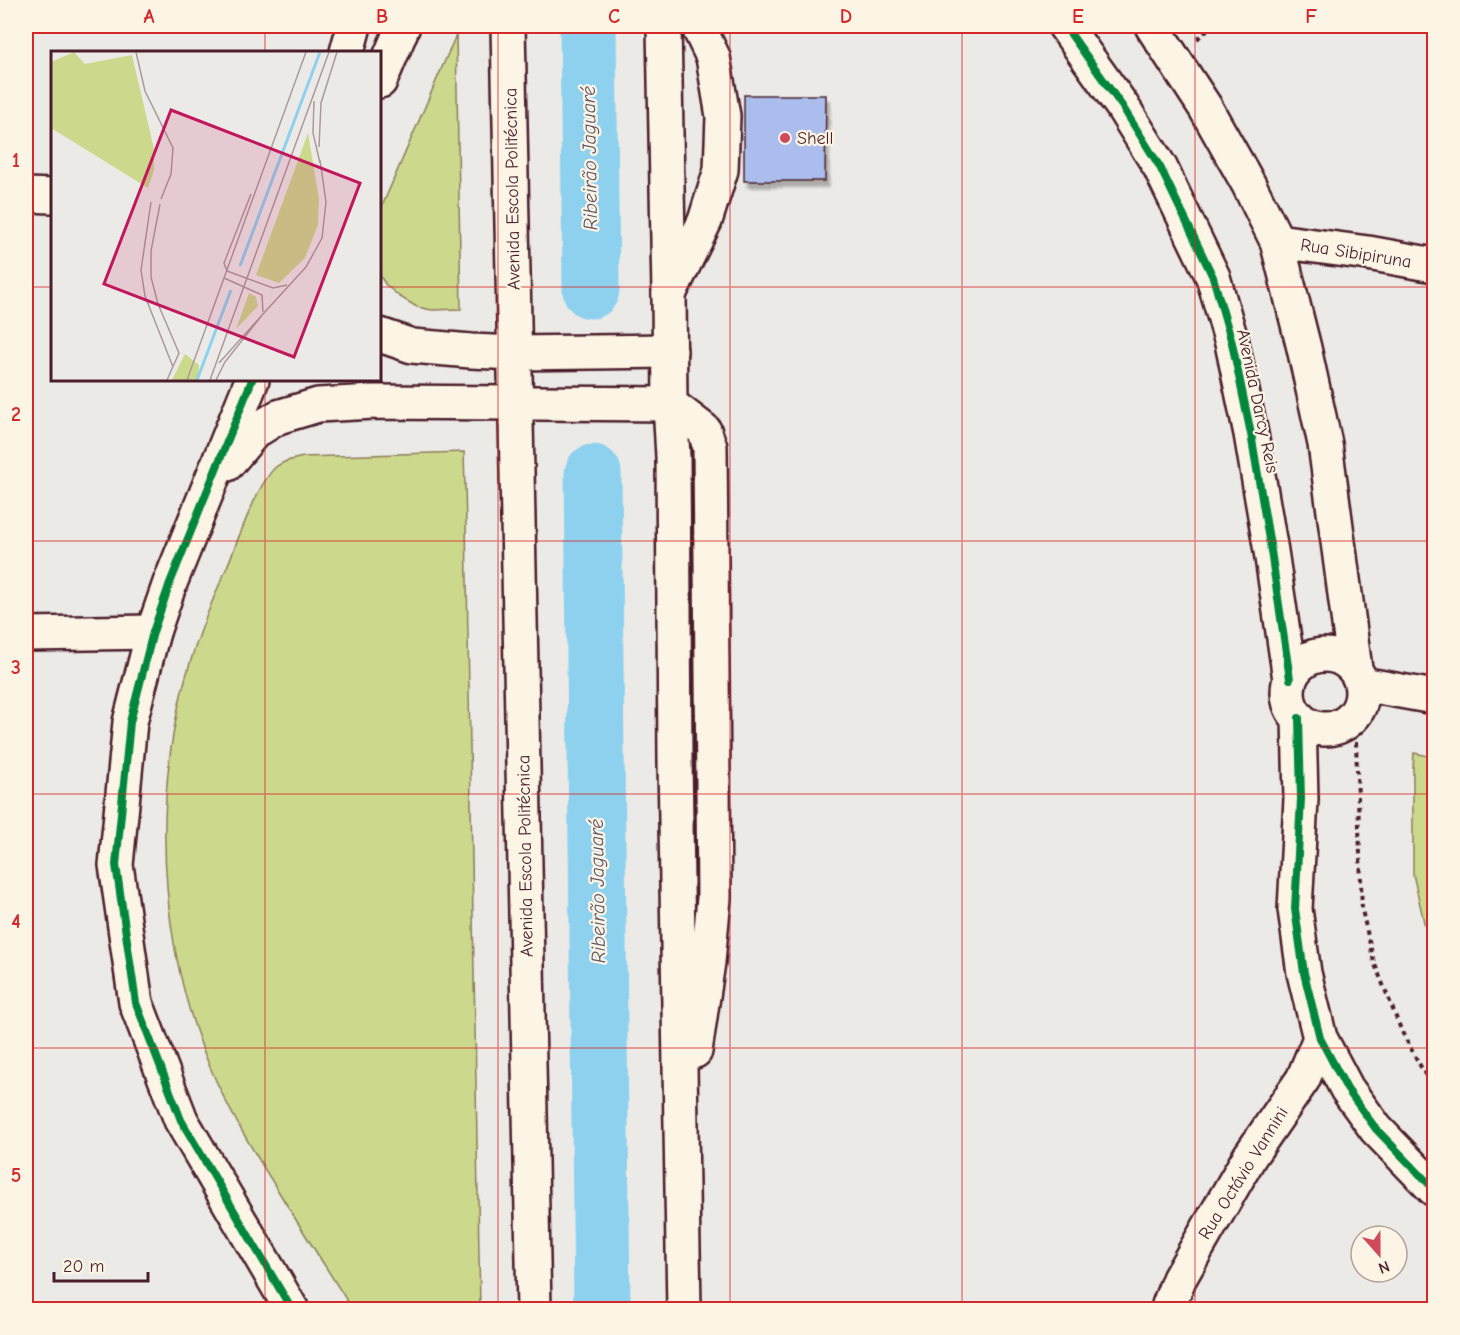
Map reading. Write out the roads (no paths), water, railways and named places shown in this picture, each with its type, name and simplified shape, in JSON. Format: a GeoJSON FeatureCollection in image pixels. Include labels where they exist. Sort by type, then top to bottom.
{"type":"FeatureCollection","features":[{"type":"Feature","properties":{"kind":"main road"},"geometry":{"type":"LineString","coordinates":[[347,51],[354,26]]}},
{"type":"Feature","properties":{"kind":"main road"},"geometry":{"type":"LineString","coordinates":[[381,79],[403,26]]}},
{"type":"Feature","properties":{"kind":"main road","name":"Avenida Escola Politécnica"},"geometry":{"type":"LineString","coordinates":[[508,26],[534,1310]]}},
{"type":"Feature","properties":{"kind":"main road"},"geometry":{"type":"LineString","coordinates":[[664,26],[670,404]]}},
{"type":"Feature","properties":{"kind":"main road"},"geometry":{"type":"LineString","coordinates":[[669,294],[705,221],[721,171],[723,116],[713,57],[698,26]]}},
{"type":"Feature","properties":{"kind":"main road","name":"Avenida Darcy Reis"},"geometry":{"type":"LineString","coordinates":[[1065,26],[1122,106],[1160,166],[1213,277],[1232,344],[1251,434],[1290,679]]}},
{"type":"Feature","properties":{"kind":"main road"},"geometry":{"type":"LineString","coordinates":[[1152,26],[1205,107],[1250,185],[1277,241],[1325,444],[1357,689],[1347,722],[1328,729],[1307,724],[1293,710],[1289,700],[1290,679],[1295,671],[1310,658],[1320,656],[1330,655],[1348,662],[1357,689]]}},
{"type":"Feature","properties":{"kind":"main road"},"geometry":{"type":"LineString","coordinates":[[26,195],[51,196]]}},
{"type":"Feature","properties":{"kind":"main road","name":"Rua Sibipiruna"},"geometry":{"type":"LineString","coordinates":[[1277,241],[1368,253],[1434,265]]}},
{"type":"Feature","properties":{"kind":"main road"},"geometry":{"type":"LineString","coordinates":[[381,335],[412,346],[515,353],[670,351]]}},
{"type":"Feature","properties":{"kind":"main road"},"geometry":{"type":"LineString","coordinates":[[252,381],[170,583],[153,632],[130,722],[116,865],[136,1003],[181,1120],[292,1310]]}},
{"type":"Feature","properties":{"kind":"main road"},"geometry":{"type":"LineString","coordinates":[[210,483],[254,432],[279,417],[318,405],[374,402],[670,404],[704,430],[710,447],[714,898],[708,962],[680,1144],[684,1310]]}},
{"type":"Feature","properties":{"kind":"main road"},"geometry":{"type":"LineString","coordinates":[[26,634],[153,632]]}},
{"type":"Feature","properties":{"kind":"main road"},"geometry":{"type":"LineString","coordinates":[[1357,689],[1434,697]]}},
{"type":"Feature","properties":{"kind":"main road"},"geometry":{"type":"LineString","coordinates":[[1299,718],[1301,799],[1294,909],[1304,973],[1320,1038],[1347,1089],[1376,1129],[1434,1189]]}},
{"type":"Feature","properties":{"kind":"main road","name":"Rua Octávio Vannini"},"geometry":{"type":"LineString","coordinates":[[1169,1310],[1179,1279],[1250,1156],[1304,1079],[1320,1038]]}},
{"type":"Feature","properties":{"kind":"waterway","name":"Ribeirão Jaguaré"},"geometry":{"type":"LineString","coordinates":[[588,26],[591,290]]}},
{"type":"Feature","properties":{"kind":"waterway","name":"Ribeirão Jaguaré"},"geometry":{"type":"LineString","coordinates":[[593,473],[602,1310]]}},
{"type":"Feature","properties":{"kind":"place","name":"Shell"},"geometry":{"type":"Point","coordinates":[785,138]}}]}
